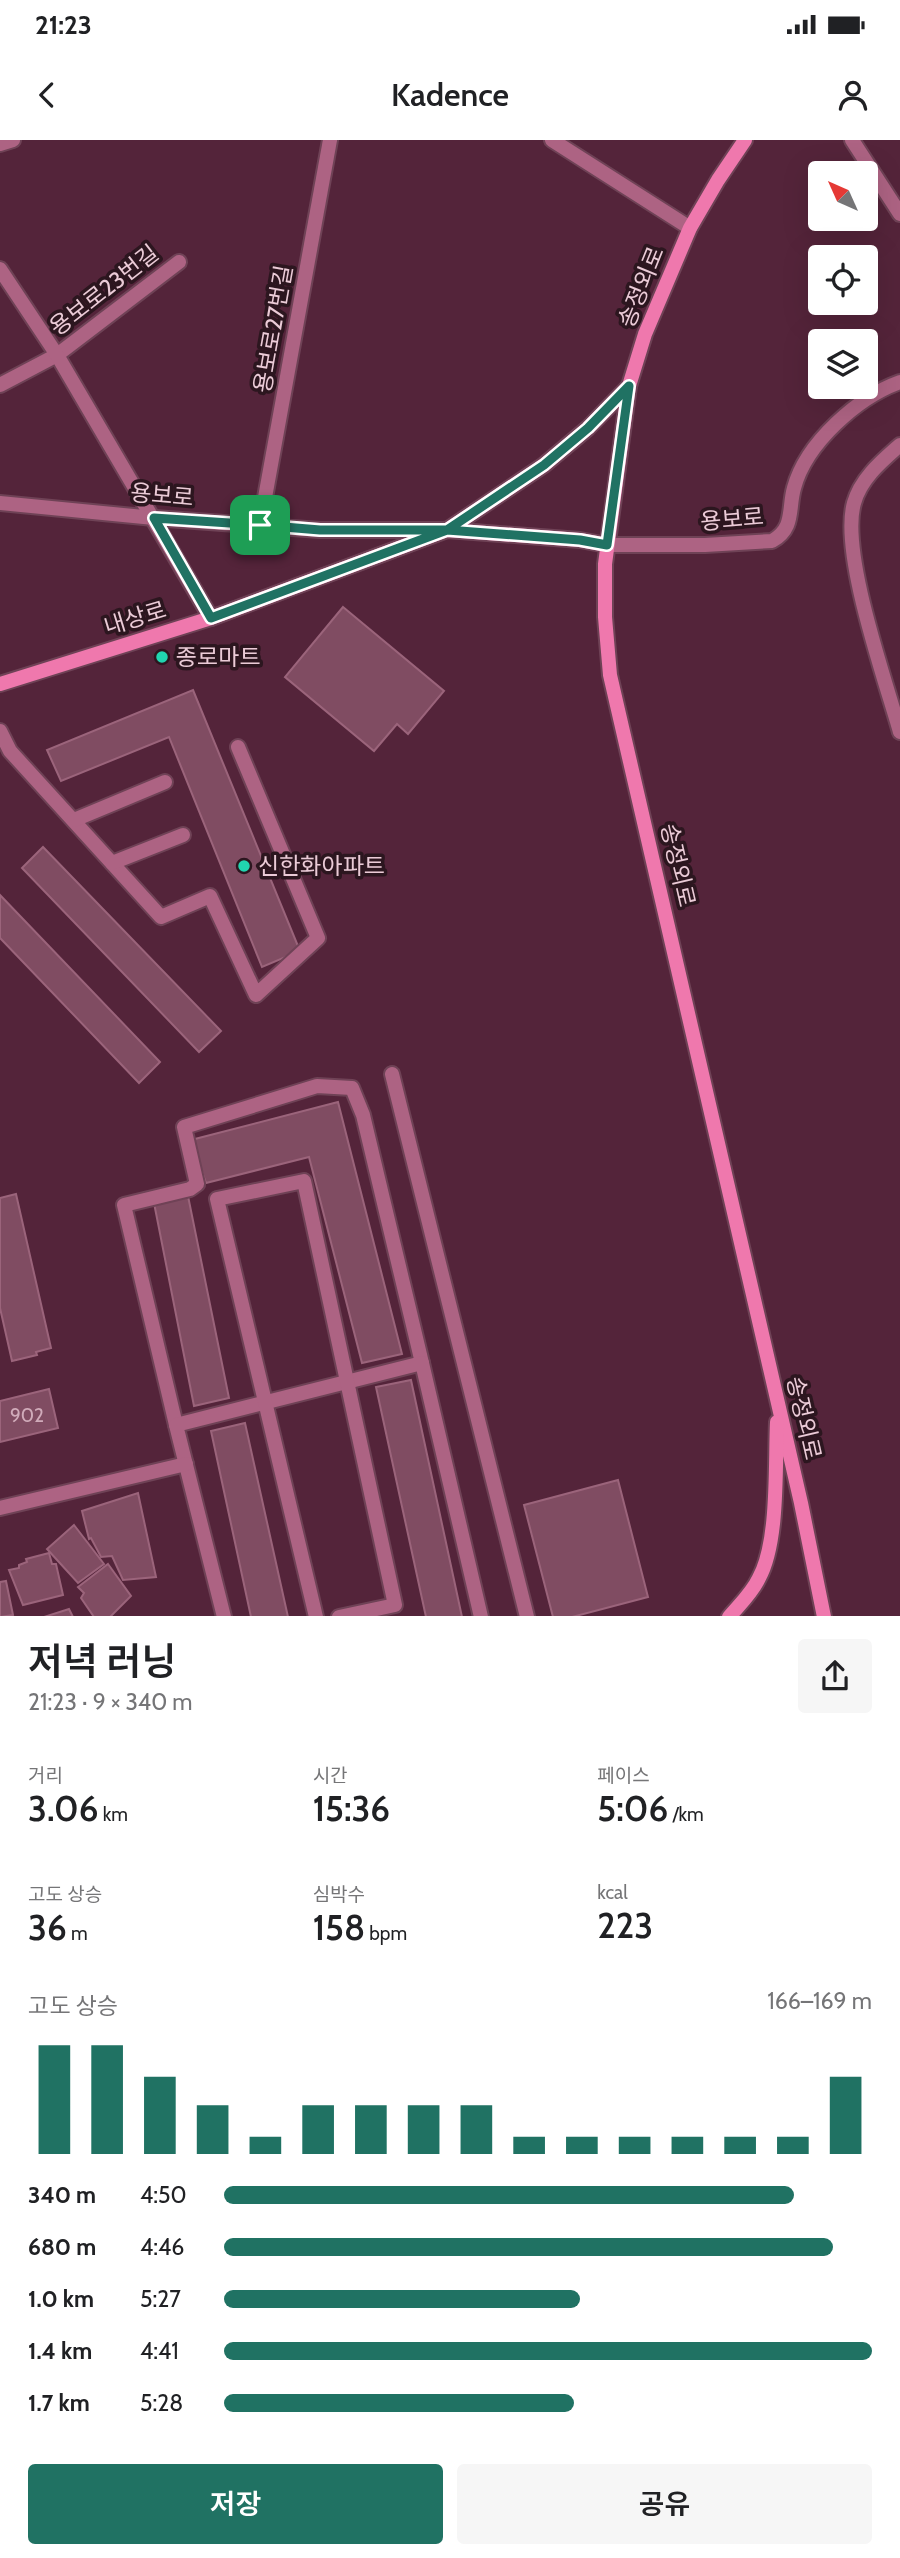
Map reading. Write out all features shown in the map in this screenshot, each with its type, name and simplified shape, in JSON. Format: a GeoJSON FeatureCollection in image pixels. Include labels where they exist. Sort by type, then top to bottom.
{"type":"FeatureCollection","features":[{"type":"Feature","properties":{"kind":"street"},"geometry":{"type":"LineString","coordinates":[[0,144],[13,140]]}},
{"type":"Feature","properties":{"kind":"street","name":"용보로27번길"},"geometry":{"type":"LineString","coordinates":[[260,525],[331,140]]}},
{"type":"Feature","properties":{"kind":"street"},"geometry":{"type":"LineString","coordinates":[[552,140],[690,228]]}},
{"type":"Feature","properties":{"kind":"street","name":"송정외로"},"geometry":{"type":"LineString","coordinates":[[745,140],[690,228],[649,323],[629,386],[607,545],[605,617],[610,674],[778,1404],[824,1616]]}},
{"type":"Feature","properties":{"kind":"street"},"geometry":{"type":"LineString","coordinates":[[852,140],[900,214]]}},
{"type":"Feature","properties":{"kind":"street","name":"용보로23번길"},"geometry":{"type":"LineString","coordinates":[[0,385],[57,355],[179,262]]}},
{"type":"Feature","properties":{"kind":"street","name":"용보로23번길"},"geometry":{"type":"LineString","coordinates":[[0,269],[57,355],[211,618]]}},
{"type":"Feature","properties":{"kind":"street","name":"용보로"},"geometry":{"type":"LineString","coordinates":[[607,545],[705,545],[772,541],[785,531],[791,517],[794,488],[807,460],[839,419],[884,388],[900,382]]}},
{"type":"Feature","properties":{"kind":"street"},"geometry":{"type":"LineString","coordinates":[[447,530],[544,465],[588,428],[629,386]]}},
{"type":"Feature","properties":{"kind":"street"},"geometry":{"type":"LineString","coordinates":[[900,445],[870,473],[854,503],[852,543],[864,604],[900,732]]}},
{"type":"Feature","properties":{"kind":"street","name":"용보로"},"geometry":{"type":"LineString","coordinates":[[0,503],[320,530],[447,530]]}},
{"type":"Feature","properties":{"kind":"street","name":"내상로"},"geometry":{"type":"LineString","coordinates":[[0,684],[211,618],[447,530],[580,540],[607,545]]}},
{"type":"Feature","properties":{"kind":"street"},"geometry":{"type":"LineString","coordinates":[[0,731],[10,751],[161,917],[210,896],[256,995],[318,938],[238,747]]}},
{"type":"Feature","properties":{"kind":"street"},"geometry":{"type":"LineString","coordinates":[[74,820],[165,782]]}},
{"type":"Feature","properties":{"kind":"street"},"geometry":{"type":"LineString","coordinates":[[112,863],[183,835]]}},
{"type":"Feature","properties":{"kind":"street"},"geometry":{"type":"LineString","coordinates":[[392,1074],[527,1616]]}},
{"type":"Feature","properties":{"kind":"street"},"geometry":{"type":"LineString","coordinates":[[224,1616],[124,1205],[197,1184],[184,1127],[317,1086],[352,1088],[363,1115],[481,1616]]}},
{"type":"Feature","properties":{"kind":"street"},"geometry":{"type":"LineString","coordinates":[[192,1187],[217,1199],[304,1181],[397,1611],[339,1616]]}},
{"type":"Feature","properties":{"kind":"street"},"geometry":{"type":"LineString","coordinates":[[217,1199],[316,1616]]}},
{"type":"Feature","properties":{"kind":"street"},"geometry":{"type":"LineString","coordinates":[[176,1424],[422,1363]]}},
{"type":"Feature","properties":{"kind":"street"},"geometry":{"type":"LineString","coordinates":[[729,1616],[750,1594],[769,1555],[778,1404]]}},
{"type":"Feature","properties":{"kind":"street"},"geometry":{"type":"LineString","coordinates":[[0,1508],[186,1464]]}},
{"type":"Feature","properties":{"kind":"building"},"geometry":{"type":"Polygon","coordinates":[[[343,607],[444,691],[408,734],[397,724],[374,751],[285,677],[343,607]]]}},
{"type":"Feature","properties":{"kind":"building","name":"신한화아파트"},"geometry":{"type":"Polygon","coordinates":[[[193,690],[300,951],[262,967],[169,737],[61,781],[47,750],[193,690]]]}},
{"type":"Feature","properties":{"kind":"building"},"geometry":{"type":"Polygon","coordinates":[[[43,847],[221,1031],[199,1052],[22,868],[43,847]]]}},
{"type":"Feature","properties":{"kind":"building"},"geometry":{"type":"Polygon","coordinates":[[[0,895],[160,1062],[139,1083],[0,938],[0,895]]]}},
{"type":"Feature","properties":{"kind":"building"},"geometry":{"type":"Polygon","coordinates":[[[338,1102],[402,1354],[362,1363],[309,1157],[206,1183],[191,1140],[338,1102]]]}},
{"type":"Feature","properties":{"kind":"building"},"geometry":{"type":"Polygon","coordinates":[[[16,1194],[51,1348],[36,1352],[37,1355],[12,1361],[0,1308],[0,1198],[16,1194]]]}},
{"type":"Feature","properties":{"kind":"building"},"geometry":{"type":"Polygon","coordinates":[[[188,1196],[229,1398],[194,1406],[154,1203],[188,1196]]]}},
{"type":"Feature","properties":{"kind":"building"},"geometry":{"type":"Polygon","coordinates":[[[411,1380],[462,1616],[426,1616],[376,1387],[411,1380]]]}},
{"type":"Feature","properties":{"kind":"building"},"geometry":{"type":"Polygon","coordinates":[[[49,1389],[58,1428],[0,1442],[0,1401],[49,1389]]]}},
{"type":"Feature","properties":{"kind":"building"},"geometry":{"type":"Polygon","coordinates":[[[245,1423],[288,1616],[251,1616],[211,1431],[245,1423]]]}},
{"type":"Feature","properties":{"kind":"building"},"geometry":{"type":"Polygon","coordinates":[[[618,1480],[648,1597],[576,1616],[553,1616],[524,1505],[618,1480]]]}},
{"type":"Feature","properties":{"kind":"building"},"geometry":{"type":"Polygon","coordinates":[[[138,1493],[156,1577],[123,1580],[112,1556],[101,1557],[91,1538],[89,1539],[82,1511],[138,1493]]]}},
{"type":"Feature","properties":{"kind":"building"},"geometry":{"type":"Polygon","coordinates":[[[74,1525],[104,1564],[78,1583],[47,1549],[74,1525]]]}},
{"type":"Feature","properties":{"kind":"building"},"geometry":{"type":"Polygon","coordinates":[[[49,1553],[52,1564],[56,1564],[63,1595],[23,1605],[9,1570],[19,1568],[19,1565],[27,1562],[26,1559],[49,1553]]]}},
{"type":"Feature","properties":{"kind":"building"},"geometry":{"type":"Polygon","coordinates":[[[108,1564],[131,1596],[111,1616],[93,1616],[81,1598],[84,1593],[78,1587],[108,1564]]]}},
{"type":"Feature","properties":{"kind":"building"},"geometry":{"type":"Polygon","coordinates":[[[6,1581],[13,1615],[0,1616],[0,1582],[6,1581]]]}},
{"type":"Feature","properties":{"kind":"building"},"geometry":{"type":"Polygon","coordinates":[[[69,1609],[72,1616],[47,1616],[69,1609]]]}},
{"type":"Feature","properties":{"kind":"place","name":"종로마트"},"geometry":{"type":"Point","coordinates":[162,657]}},
{"type":"Feature","properties":{"kind":"place","name":"신한화아파트"},"geometry":{"type":"Point","coordinates":[244,866]}},
{"type":"Feature","properties":{"kind":"route"},"geometry":{"type":"LineString","coordinates":[[260,525],[154,518],[211,618],[447,530],[580,540],[607,545],[629,386],[588,428],[544,465],[447,530],[320,530],[260,525]]}}]}
